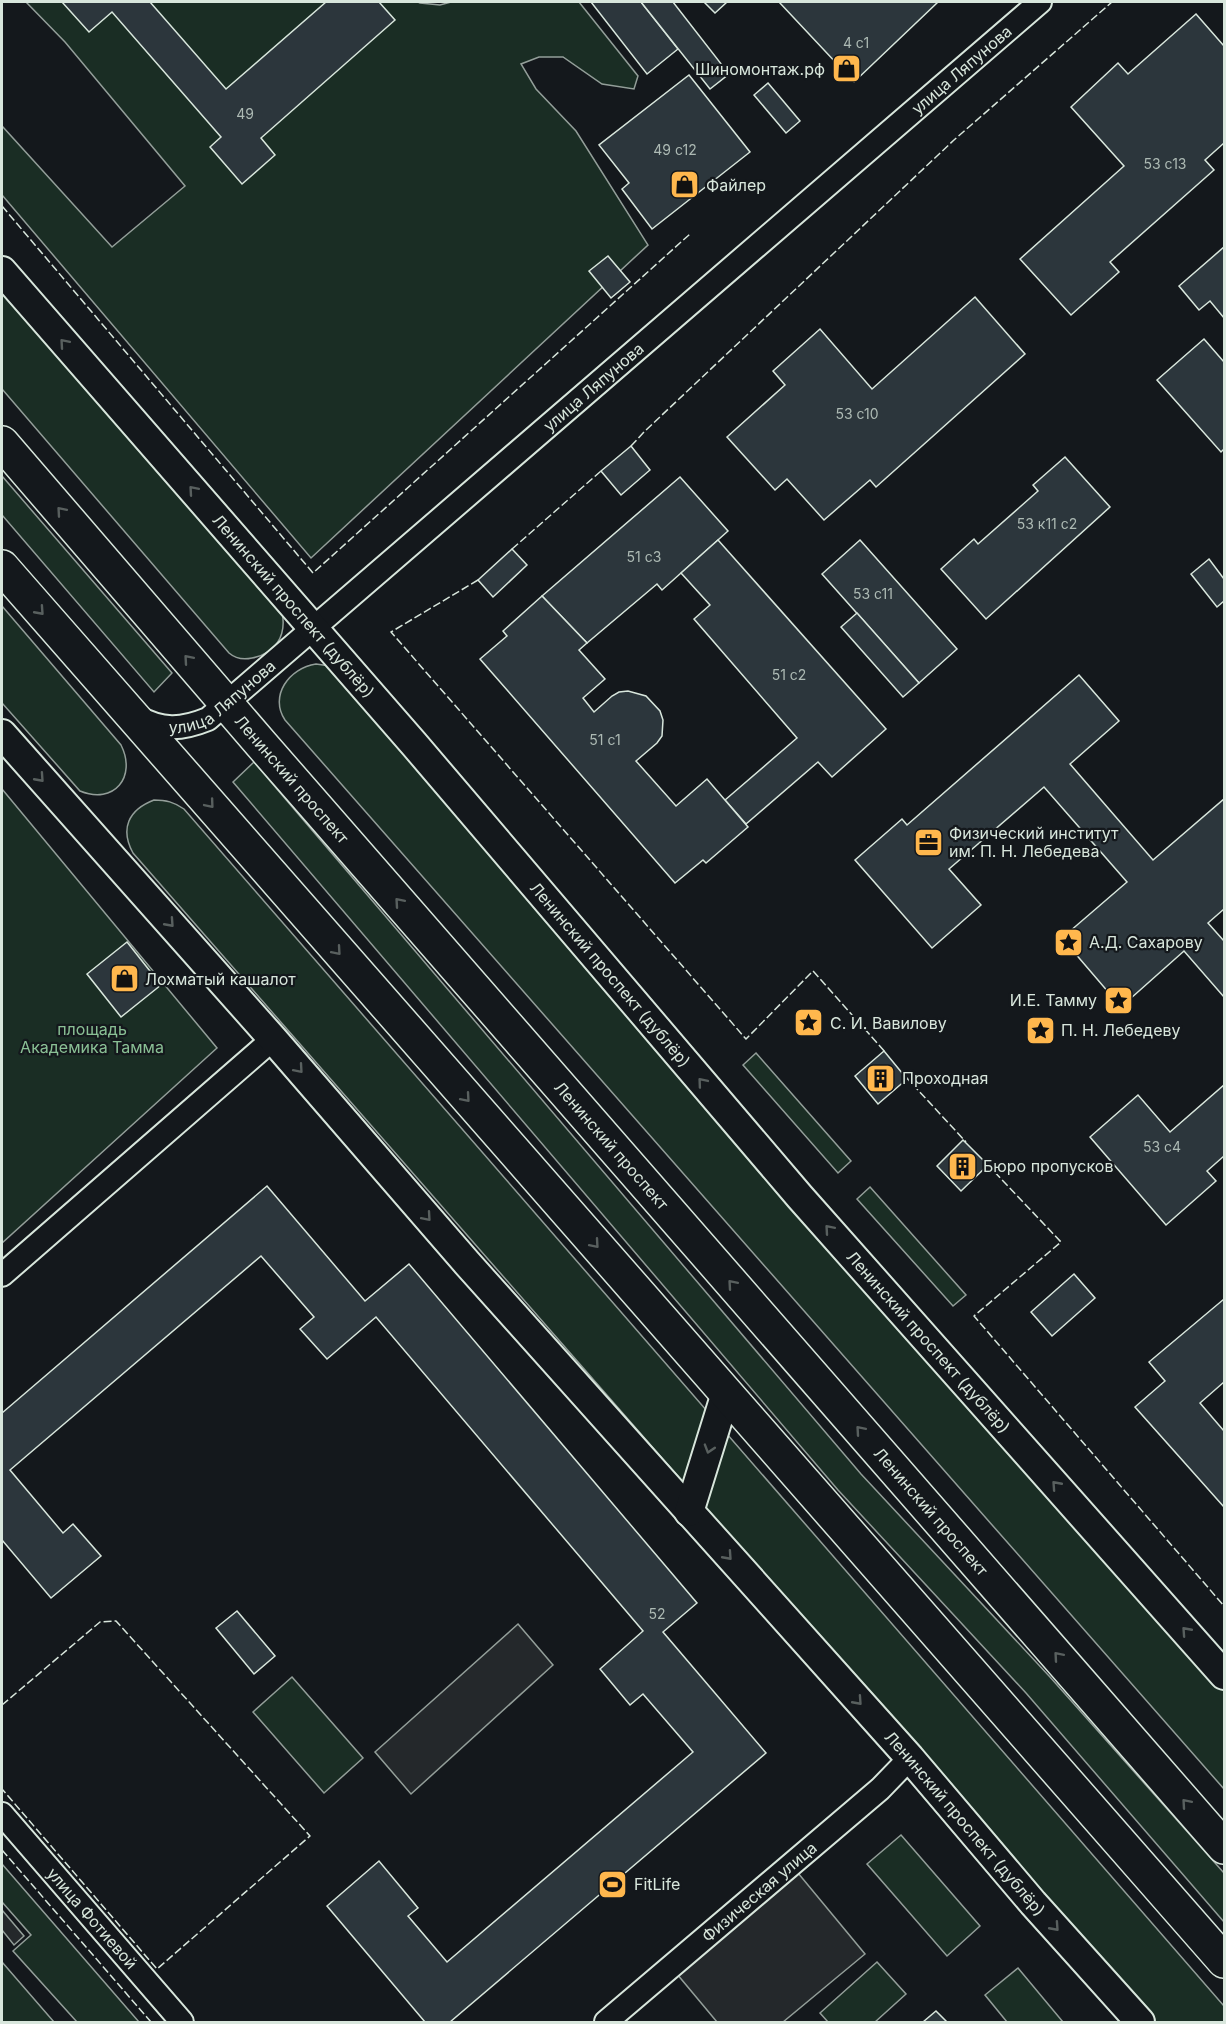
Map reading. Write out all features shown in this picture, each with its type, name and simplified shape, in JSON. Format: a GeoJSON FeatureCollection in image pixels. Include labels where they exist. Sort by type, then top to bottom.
{"type":"FeatureCollection","features":[{"type":"Feature","properties":{"kind":"main road","name":"Ленинский проспект"},"geometry":{"type":"LineString","coordinates":[[2,443],[1224,1847]]}},
{"type":"Feature","properties":{"kind":"main road"},"geometry":{"type":"LineString","coordinates":[[2,567],[1224,1960]]}},
{"type":"Feature","properties":{"kind":"street","name":"улица Ляпунова"},"geometry":{"type":"LineString","coordinates":[[131,713],[150,724],[170,728],[191,726],[208,719],[1040,2]]}},
{"type":"Feature","properties":{"kind":"street","name":"Ленинский проспект (дублёр)"},"geometry":{"type":"LineString","coordinates":[[2,271],[314,629],[800,1197],[1224,1674]]}},
{"type":"Feature","properties":{"kind":"street","name":"Ленинский проспект (дублёр)"},"geometry":{"type":"LineString","coordinates":[[2,734],[273,1039],[467,1263],[910,1758],[1033,1903],[1140,2022]]}},
{"type":"Feature","properties":{"kind":"street"},"geometry":{"type":"LineString","coordinates":[[2,1275],[273,1039]]}},
{"type":"Feature","properties":{"kind":"street"},"geometry":{"type":"LineString","coordinates":[[689,1512],[726,1393]]}},
{"type":"Feature","properties":{"kind":"street","name":"Физическая улица"},"geometry":{"type":"LineString","coordinates":[[606,2022],[880,1789],[910,1758]]}},
{"type":"Feature","properties":{"kind":"street","name":"улица Фотиевой"},"geometry":{"type":"LineString","coordinates":[[2,1814],[182,2022]]}},
{"type":"Feature","properties":{"kind":"green space"},"geometry":{"type":"Polygon","coordinates":[[[26,2],[418,2],[440,5],[451,2],[579,2],[638,76],[634,89],[602,84],[563,57],[539,57],[521,64],[536,89],[576,131],[648,245],[311,558],[2,195],[2,126],[112,247],[185,186],[65,42],[26,2]]]}},
{"type":"Feature","properties":{"kind":"green space"},"geometry":{"type":"Polygon","coordinates":[[[2,290],[282,612],[283,629],[273,648],[260,656],[246,659],[237,658],[229,653],[2,389],[2,290]]]}},
{"type":"Feature","properties":{"kind":"green space"},"geometry":{"type":"Polygon","coordinates":[[[2,476],[172,673],[154,692],[2,515],[2,476]]]}},
{"type":"Feature","properties":{"kind":"green space"},"geometry":{"type":"Polygon","coordinates":[[[2,606],[121,745],[126,768],[124,777],[112,791],[92,794],[80,791],[2,703],[2,606]]]}},
{"type":"Feature","properties":{"kind":"green space"},"geometry":{"type":"Polygon","coordinates":[[[316,664],[330,666],[1224,1688],[1224,1789],[285,720],[279,702],[284,684],[298,671],[316,664]]]}},
{"type":"Feature","properties":{"kind":"green space"},"geometry":{"type":"Polygon","coordinates":[[[254,762],[861,1474],[1050,1677],[1224,1873],[1224,1922],[1026,1693],[838,1490],[233,782],[254,762]]]}},
{"type":"Feature","properties":{"kind":"green space","name":"площадь Академика Тамма"},"geometry":{"type":"Polygon","coordinates":[[[2,789],[217,1048],[2,1243],[2,789]]]}},
{"type":"Feature","properties":{"kind":"green space"},"geometry":{"type":"Polygon","coordinates":[[[154,800],[170,802],[184,809],[1224,2006],[1224,2022],[1155,2022],[133,853],[127,836],[129,821],[138,809],[154,800]]]}},
{"type":"Feature","properties":{"kind":"green space"},"geometry":{"type":"Polygon","coordinates":[[[756,1053],[851,1161],[838,1173],[743,1065],[756,1053]]]}},
{"type":"Feature","properties":{"kind":"green space"},"geometry":{"type":"Polygon","coordinates":[[[870,1187],[966,1295],[953,1306],[857,1199],[870,1187]]]}},
{"type":"Feature","properties":{"kind":"green space"},"geometry":{"type":"Polygon","coordinates":[[[292,1677],[363,1758],[324,1793],[253,1712],[292,1677]]]}},
{"type":"Feature","properties":{"kind":"green space"},"geometry":{"type":"Polygon","coordinates":[[[901,1835],[980,1926],[947,1956],[867,1864],[901,1835]]]}},
{"type":"Feature","properties":{"kind":"green space"},"geometry":{"type":"Polygon","coordinates":[[[2,1864],[139,2022],[77,2022],[13,1951],[31,1935],[2,1902],[2,1864]]]}},
{"type":"Feature","properties":{"kind":"green space"},"geometry":{"type":"Polygon","coordinates":[[[2,1962],[54,2022],[2,2022],[2,1962]]]}},
{"type":"Feature","properties":{"kind":"green space"},"geometry":{"type":"Polygon","coordinates":[[[877,1962],[906,1994],[875,2022],[828,2022],[820,2013],[877,1962]]]}},
{"type":"Feature","properties":{"kind":"green space"},"geometry":{"type":"Polygon","coordinates":[[[1018,1968],[1063,2022],[1007,2022],[985,1995],[1018,1968]]]}},
{"type":"Feature","properties":{"kind":"shaded area"},"geometry":{"type":"Polygon","coordinates":[[[518,1624],[553,1665],[411,1794],[375,1752],[518,1624]]]}},
{"type":"Feature","properties":{"kind":"shaded area"},"geometry":{"type":"Polygon","coordinates":[[[798,1873],[865,1954],[783,2022],[717,2022],[677,1974],[798,1873]]]}},
{"type":"Feature","properties":{"kind":"shaded area"},"geometry":{"type":"Polygon","coordinates":[[[2,1910],[24,1936],[14,1945],[2,1930],[2,1910]]]}},
{"type":"Feature","properties":{"kind":"building"},"geometry":{"type":"Polygon","coordinates":[[[62,2],[150,2],[226,89],[326,2],[379,2],[395,20],[261,138],[275,155],[242,184],[210,147],[221,137],[112,12],[89,32],[62,2]]]}},
{"type":"Feature","properties":{"kind":"building"},"geometry":{"type":"Polygon","coordinates":[[[591,2],[641,2],[678,49],[647,74],[591,2]]]}},
{"type":"Feature","properties":{"kind":"building"},"geometry":{"type":"Polygon","coordinates":[[[641,2],[673,2],[729,74],[710,89],[641,2]]]}},
{"type":"Feature","properties":{"kind":"building"},"geometry":{"type":"Polygon","coordinates":[[[704,2],[727,2],[715,13],[704,2]]]}},
{"type":"Feature","properties":{"kind":"building"},"geometry":{"type":"Polygon","coordinates":[[[779,2],[938,2],[854,82],[779,2]]]}},
{"type":"Feature","properties":{"kind":"building"},"geometry":{"type":"Polygon","coordinates":[[[1196,14],[1224,46],[1224,143],[1205,160],[1214,170],[1110,262],[1119,272],[1071,315],[1020,259],[1124,166],[1071,107],[1118,63],[1128,74],[1196,14]]]}},
{"type":"Feature","properties":{"kind":"building"},"geometry":{"type":"Polygon","coordinates":[[[689,75],[750,152],[652,229],[622,189],[629,183],[599,145],[689,75]]]}},
{"type":"Feature","properties":{"kind":"building"},"geometry":{"type":"Polygon","coordinates":[[[768,83],[800,121],[786,133],[754,95],[768,83]]]}},
{"type":"Feature","properties":{"kind":"building"},"geometry":{"type":"Polygon","coordinates":[[[1224,247],[1224,318],[1210,301],[1199,310],[1179,286],[1224,247]]]}},
{"type":"Feature","properties":{"kind":"building"},"geometry":{"type":"Polygon","coordinates":[[[608,256],[630,282],[611,298],[589,271],[608,256]]]}},
{"type":"Feature","properties":{"kind":"building"},"geometry":{"type":"Polygon","coordinates":[[[975,297],[1025,354],[876,487],[870,480],[824,520],[787,479],[775,490],[727,437],[785,385],[773,371],[820,329],[872,389],[975,297]]]}},
{"type":"Feature","properties":{"kind":"building"},"geometry":{"type":"Polygon","coordinates":[[[1204,339],[1224,362],[1224,449],[1221,452],[1157,380],[1204,339]]]}},
{"type":"Feature","properties":{"kind":"building"},"geometry":{"type":"Polygon","coordinates":[[[631,446],[650,470],[621,495],[601,471],[631,446]]]}},
{"type":"Feature","properties":{"kind":"building"},"geometry":{"type":"Polygon","coordinates":[[[1065,457],[1110,507],[986,619],[941,569],[974,539],[978,544],[1038,491],[1033,485],[1065,457]]]}},
{"type":"Feature","properties":{"kind":"building"},"geometry":{"type":"Polygon","coordinates":[[[680,477],[728,531],[662,590],[657,584],[587,643],[542,596],[680,477]]]}},
{"type":"Feature","properties":{"kind":"building"},"geometry":{"type":"Polygon","coordinates":[[[718,540],[886,729],[832,777],[818,762],[746,824],[725,800],[797,738],[694,619],[710,605],[681,573],[718,540]]]}},
{"type":"Feature","properties":{"kind":"building"},"geometry":{"type":"Polygon","coordinates":[[[860,540],[957,649],[919,683],[822,574],[860,540]]]}},
{"type":"Feature","properties":{"kind":"building"},"geometry":{"type":"Polygon","coordinates":[[[512,549],[527,565],[493,597],[478,580],[512,549]]]}},
{"type":"Feature","properties":{"kind":"building"},"geometry":{"type":"Polygon","coordinates":[[[1209,559],[1224,579],[1224,601],[1217,607],[1191,574],[1209,559]]]}},
{"type":"Feature","properties":{"kind":"building"},"geometry":{"type":"Polygon","coordinates":[[[542,596],[587,643],[579,650],[605,679],[583,698],[594,712],[612,696],[628,691],[646,696],[660,711],[663,720],[662,736],[636,761],[676,806],[707,779],[748,827],[706,863],[703,860],[675,883],[480,659],[507,636],[503,631],[542,596]]]}},
{"type":"Feature","properties":{"kind":"building"},"geometry":{"type":"Polygon","coordinates":[[[857,613],[919,683],[903,697],[841,627],[857,613]]]}},
{"type":"Feature","properties":{"kind":"building","name":"Физический институт им. П. Н. Лебедева"},"geometry":{"type":"Polygon","coordinates":[[[1079,675],[1119,721],[1070,764],[1153,860],[1224,799],[1224,909],[1208,923],[1224,941],[1224,997],[1184,951],[1121,1007],[1062,938],[1127,882],[1044,787],[949,869],[981,905],[932,948],[855,860],[902,819],[907,825],[1079,675]]]}},
{"type":"Feature","properties":{"kind":"building","name":"Лохматый кашалот"},"geometry":{"type":"Polygon","coordinates":[[[127,942],[161,985],[121,1017],[87,974],[127,942]]]}},
{"type":"Feature","properties":{"kind":"building","name":"Проходная"},"geometry":{"type":"Polygon","coordinates":[[[884,1051],[907,1079],[878,1104],[855,1076],[884,1051]]]}},
{"type":"Feature","properties":{"kind":"building"},"geometry":{"type":"Polygon","coordinates":[[[1224,1085],[1224,1156],[1207,1171],[1216,1181],[1166,1225],[1090,1137],[1138,1095],[1170,1132],[1224,1085]]]}},
{"type":"Feature","properties":{"kind":"building","name":"Бюро пропусков"},"geometry":{"type":"Polygon","coordinates":[[[963,1140],[988,1165],[961,1191],[937,1166],[963,1140]]]}},
{"type":"Feature","properties":{"kind":"building"},"geometry":{"type":"Polygon","coordinates":[[[267,1186],[365,1301],[409,1264],[697,1603],[663,1632],[766,1753],[450,2022],[425,2022],[327,1906],[379,1861],[418,1908],[408,1916],[447,1962],[693,1752],[643,1694],[630,1705],[600,1669],[643,1631],[376,1317],[327,1359],[300,1329],[314,1317],[261,1256],[10,1470],[63,1533],[73,1524],[101,1556],[51,1598],[2,1540],[2,1413],[267,1186]]]}},
{"type":"Feature","properties":{"kind":"building"},"geometry":{"type":"Polygon","coordinates":[[[1074,1274],[1095,1298],[1052,1336],[1031,1312],[1074,1274]]]}},
{"type":"Feature","properties":{"kind":"building"},"geometry":{"type":"Polygon","coordinates":[[[1224,1299],[1224,1382],[1200,1403],[1224,1431],[1224,1507],[1135,1407],[1165,1381],[1149,1362],[1224,1299]]]}},
{"type":"Feature","properties":{"kind":"building"},"geometry":{"type":"Polygon","coordinates":[[[237,1611],[275,1656],[254,1674],[216,1628],[237,1611]]]}},
{"type":"Feature","properties":{"kind":"building"},"geometry":{"type":"Polygon","coordinates":[[[936,2011],[947,2022],[923,2022],[936,2011]]]}},
{"type":"Feature","properties":{"kind":"fence"},"geometry":{"type":"LineString","coordinates":[[631,446],[954,140],[1112,2]]}},
{"type":"Feature","properties":{"kind":"fence"},"geometry":{"type":"LineString","coordinates":[[2,206],[313,573],[690,234]]}},
{"type":"Feature","properties":{"kind":"fence"},"geometry":{"type":"LineString","coordinates":[[512,549],[601,471]]}},
{"type":"Feature","properties":{"kind":"fence"},"geometry":{"type":"LineString","coordinates":[[478,580],[391,632],[746,1039],[813,971],[886,1053]]}},
{"type":"Feature","properties":{"kind":"fence"},"geometry":{"type":"LineString","coordinates":[[905,1076],[966,1142]]}},
{"type":"Feature","properties":{"kind":"fence"},"geometry":{"type":"LineString","coordinates":[[987,1164],[1061,1242],[974,1316],[1224,1606]]}},
{"type":"Feature","properties":{"kind":"fence"},"geometry":{"type":"LineString","coordinates":[[2,1705],[100,1622],[116,1621],[310,1836],[157,1969],[2,1789]]}},
{"type":"Feature","properties":{"kind":"fence"},"geometry":{"type":"LineString","coordinates":[[2,1850],[151,2022]]}},
{"type":"Feature","properties":{"kind":"place","name":"Шиномонтаж.рф"},"geometry":{"type":"Point","coordinates":[846,69]}},
{"type":"Feature","properties":{"kind":"place","name":"Файлер"},"geometry":{"type":"Point","coordinates":[685,185]}},
{"type":"Feature","properties":{"kind":"place","name":"Физический институт им. П. Н. Лебедева"},"geometry":{"type":"Point","coordinates":[928,842]}},
{"type":"Feature","properties":{"kind":"place","name":"А.Д. Сахарову"},"geometry":{"type":"Point","coordinates":[1068,942]}},
{"type":"Feature","properties":{"kind":"place","name":"Лохматый кашалот"},"geometry":{"type":"Point","coordinates":[124,979]}},
{"type":"Feature","properties":{"kind":"place","name":"И.Е. Тамму"},"geometry":{"type":"Point","coordinates":[1118,1000]}},
{"type":"Feature","properties":{"kind":"place","name":"С. И. Вавилову"},"geometry":{"type":"Point","coordinates":[809,1023]}},
{"type":"Feature","properties":{"kind":"place","name":"П. Н. Лебедеву"},"geometry":{"type":"Point","coordinates":[1040,1030]}},
{"type":"Feature","properties":{"kind":"place","name":"Проходная"},"geometry":{"type":"Point","coordinates":[881,1078]}},
{"type":"Feature","properties":{"kind":"place","name":"Бюро пропусков"},"geometry":{"type":"Point","coordinates":[962,1166]}},
{"type":"Feature","properties":{"kind":"place","name":"FitLife"},"geometry":{"type":"Point","coordinates":[613,1884]}}]}
